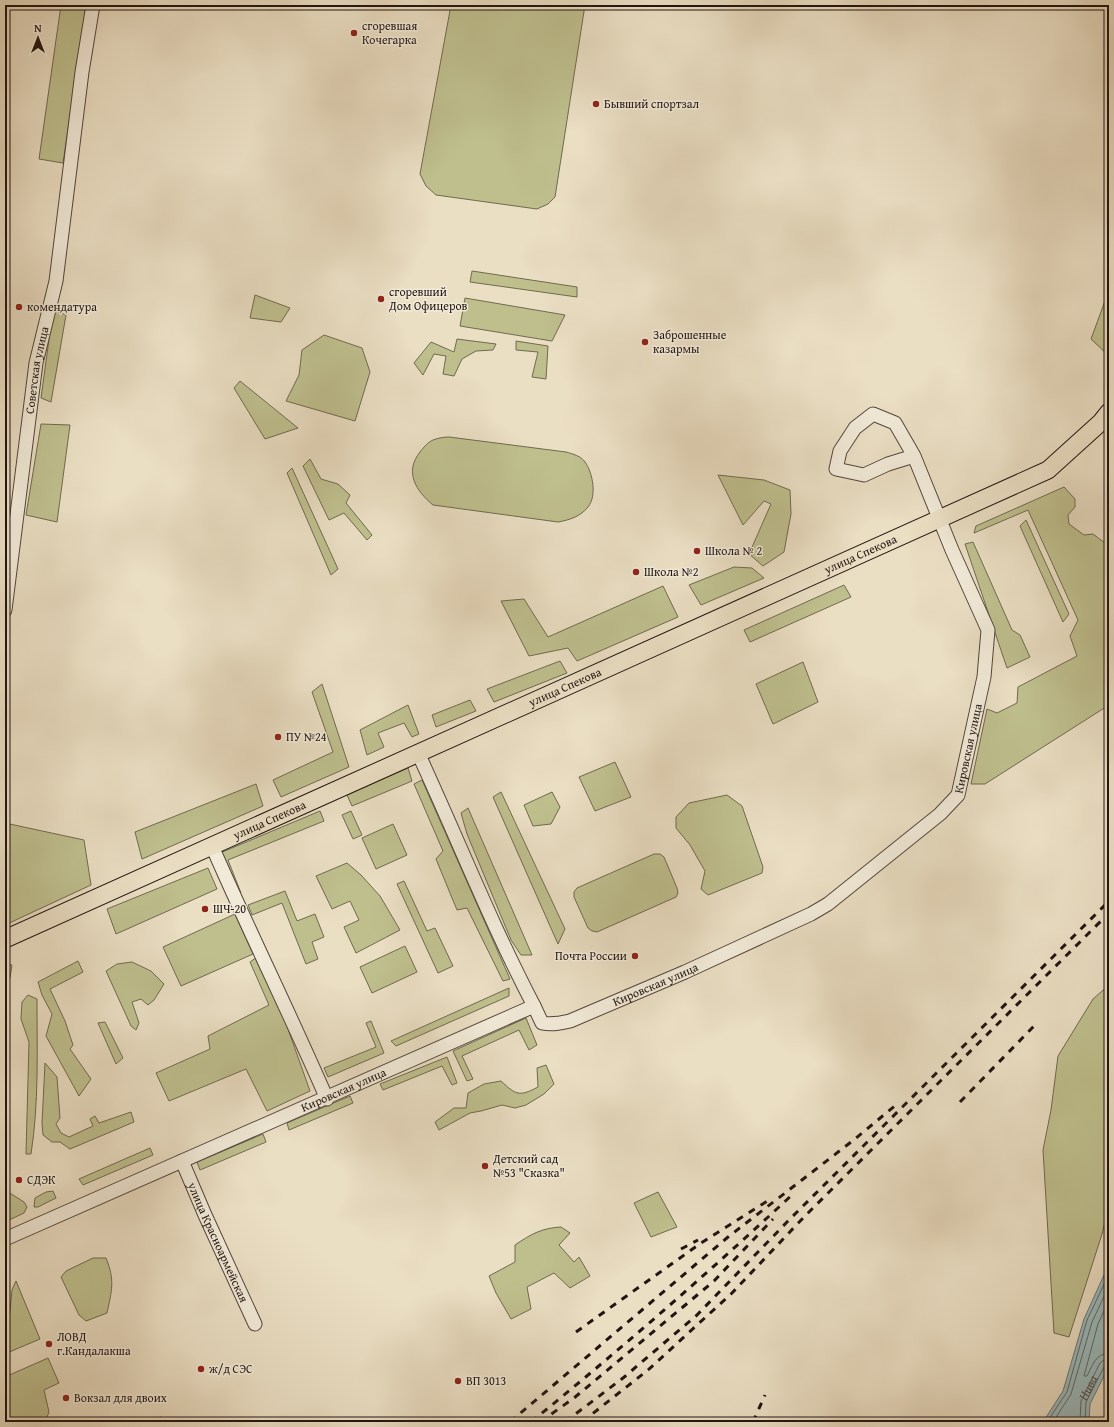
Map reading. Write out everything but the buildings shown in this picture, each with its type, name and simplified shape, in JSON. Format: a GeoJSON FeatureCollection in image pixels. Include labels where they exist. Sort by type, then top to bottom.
{"type":"FeatureCollection","features":[{"type":"Feature","properties":{"kind":"main road","name":"улица Спекова"},"geometry":{"type":"LineString","coordinates":[[5,939],[1048,470],[1101,422],[1109,412]]}},
{"type":"Feature","properties":{"kind":"street","name":"Советская улица"},"geometry":{"type":"LineString","coordinates":[[5,610],[36,363],[56,281],[81,84],[93,5]]}},
{"type":"Feature","properties":{"kind":"street","name":"Кировская улица"},"geometry":{"type":"LineString","coordinates":[[5,1239],[327,1099],[534,1006],[542,1023],[549,1025],[558,1024],[570,1021],[685,972],[811,914],[828,904],[940,814],[958,795],[984,677],[987,658],[988,630],[939,519],[914,456],[895,423],[873,414],[855,428],[840,451],[836,470],[864,475],[888,464],[914,456]]}},
{"type":"Feature","properties":{"kind":"street"},"geometry":{"type":"LineString","coordinates":[[418,754],[489,914],[534,1006]]}},
{"type":"Feature","properties":{"kind":"street"},"geometry":{"type":"LineString","coordinates":[[212,846],[327,1099]]}},
{"type":"Feature","properties":{"kind":"street","name":"улица Красноармейская"},"geometry":{"type":"LineString","coordinates":[[182,1161],[255,1324]]}},
{"type":"Feature","properties":{"kind":"green space"},"geometry":{"type":"Polygon","coordinates":[[[61,5],[86,5],[63,163],[39,159],[61,5]]]}},
{"type":"Feature","properties":{"kind":"green space"},"geometry":{"type":"Polygon","coordinates":[[[451,5],[585,5],[555,197],[548,204],[537,209],[436,195],[426,186],[420,174],[451,5]]]}},
{"type":"Feature","properties":{"kind":"green space"},"geometry":{"type":"Polygon","coordinates":[[[472,271],[577,287],[577,297],[470,282],[472,271]]]}},
{"type":"Feature","properties":{"kind":"green space"},"geometry":{"type":"Polygon","coordinates":[[[1109,290],[1109,356],[1091,339],[1109,290]]]}},
{"type":"Feature","properties":{"kind":"green space"},"geometry":{"type":"Polygon","coordinates":[[[255,295],[290,308],[281,322],[250,318],[255,295]]]}},
{"type":"Feature","properties":{"kind":"green space"},"geometry":{"type":"Polygon","coordinates":[[[465,298],[565,315],[552,341],[460,326],[465,298]]]}},
{"type":"Feature","properties":{"kind":"green space"},"geometry":{"type":"Polygon","coordinates":[[[53,310],[66,315],[51,402],[41,398],[53,310]]]}},
{"type":"Feature","properties":{"kind":"green space"},"geometry":{"type":"Polygon","coordinates":[[[324,335],[362,348],[370,372],[355,421],[286,401],[299,375],[302,350],[324,335]]]}},
{"type":"Feature","properties":{"kind":"green space"},"geometry":{"type":"Polygon","coordinates":[[[457,339],[496,344],[493,350],[476,351],[462,359],[454,376],[443,374],[446,356],[434,354],[423,375],[414,363],[431,342],[454,352],[457,339]]]}},
{"type":"Feature","properties":{"kind":"green space"},"geometry":{"type":"Polygon","coordinates":[[[516,341],[548,346],[546,379],[532,377],[538,352],[516,350],[516,341]]]}},
{"type":"Feature","properties":{"kind":"green space"},"geometry":{"type":"Polygon","coordinates":[[[240,381],[298,428],[265,439],[234,388],[240,381]]]}},
{"type":"Feature","properties":{"kind":"green space"},"geometry":{"type":"Polygon","coordinates":[[[41,424],[70,425],[57,522],[26,515],[41,424]]]}},
{"type":"Feature","properties":{"kind":"green space"},"geometry":{"type":"Polygon","coordinates":[[[449,437],[566,452],[577,456],[583,460],[588,467],[592,478],[593,491],[591,502],[579,515],[571,519],[558,522],[433,505],[417,487],[414,481],[413,467],[415,459],[427,444],[435,439],[449,437]]]}},
{"type":"Feature","properties":{"kind":"green space"},"geometry":{"type":"Polygon","coordinates":[[[310,459],[321,479],[338,484],[350,495],[346,503],[372,535],[367,540],[344,513],[329,520],[303,466],[310,459]]]}},
{"type":"Feature","properties":{"kind":"green space"},"geometry":{"type":"Polygon","coordinates":[[[292,468],[338,569],[331,575],[287,473],[292,468]]]}},
{"type":"Feature","properties":{"kind":"green space"},"geometry":{"type":"Polygon","coordinates":[[[718,475],[764,480],[790,490],[791,514],[784,552],[763,566],[749,554],[771,504],[764,501],[743,525],[718,475]]]}},
{"type":"Feature","properties":{"kind":"green space"},"geometry":{"type":"Polygon","coordinates":[[[1064,487],[1075,499],[1075,507],[1068,515],[1069,524],[1084,535],[1093,534],[1109,546],[1109,705],[985,784],[971,784],[987,709],[997,713],[1017,703],[1018,687],[1077,656],[1070,636],[1078,620],[1028,510],[974,533],[976,526],[1064,487]]]}},
{"type":"Feature","properties":{"kind":"green space"},"geometry":{"type":"Polygon","coordinates":[[[1026,520],[1069,614],[1063,622],[1020,526],[1026,520]]]}},
{"type":"Feature","properties":{"kind":"green space"},"geometry":{"type":"Polygon","coordinates":[[[973,542],[1012,630],[1020,635],[1030,657],[1007,668],[965,544],[973,542]]]}},
{"type":"Feature","properties":{"kind":"green space"},"geometry":{"type":"Polygon","coordinates":[[[734,567],[752,568],[764,578],[701,605],[689,585],[734,567]]]}},
{"type":"Feature","properties":{"kind":"green space"},"geometry":{"type":"Polygon","coordinates":[[[844,585],[851,597],[750,642],[744,630],[844,585]]]}},
{"type":"Feature","properties":{"kind":"green space"},"geometry":{"type":"Polygon","coordinates":[[[663,586],[678,617],[577,661],[568,648],[529,656],[501,601],[524,599],[548,637],[663,586]]]}},
{"type":"Feature","properties":{"kind":"green space"},"geometry":{"type":"Polygon","coordinates":[[[560,661],[567,673],[494,702],[487,689],[560,661]]]}},
{"type":"Feature","properties":{"kind":"green space"},"geometry":{"type":"Polygon","coordinates":[[[803,662],[818,702],[773,724],[756,684],[803,662]]]}},
{"type":"Feature","properties":{"kind":"green space"},"geometry":{"type":"Polygon","coordinates":[[[322,684],[349,767],[281,797],[273,780],[333,752],[312,692],[322,684]]]}},
{"type":"Feature","properties":{"kind":"green space"},"geometry":{"type":"Polygon","coordinates":[[[470,700],[476,711],[436,727],[432,715],[470,700]]]}},
{"type":"Feature","properties":{"kind":"green space"},"geometry":{"type":"Polygon","coordinates":[[[408,705],[419,734],[412,737],[404,723],[378,733],[384,747],[367,755],[360,730],[408,705]]]}},
{"type":"Feature","properties":{"kind":"green space"},"geometry":{"type":"Polygon","coordinates":[[[615,762],[631,797],[595,811],[579,777],[615,762]]]}},
{"type":"Feature","properties":{"kind":"green space"},"geometry":{"type":"Polygon","coordinates":[[[408,768],[412,781],[352,806],[347,795],[408,768]]]}},
{"type":"Feature","properties":{"kind":"green space"},"geometry":{"type":"Polygon","coordinates":[[[422,780],[510,979],[503,981],[467,908],[457,910],[436,859],[443,851],[414,784],[422,780]]]}},
{"type":"Feature","properties":{"kind":"green space"},"geometry":{"type":"Polygon","coordinates":[[[256,784],[263,806],[142,859],[135,832],[256,784]]]}},
{"type":"Feature","properties":{"kind":"green space"},"geometry":{"type":"Polygon","coordinates":[[[501,792],[565,929],[558,944],[493,797],[501,792]]]}},
{"type":"Feature","properties":{"kind":"green space"},"geometry":{"type":"Polygon","coordinates":[[[552,792],[560,807],[551,824],[533,826],[524,805],[552,792]]]}},
{"type":"Feature","properties":{"kind":"green space"},"geometry":{"type":"Polygon","coordinates":[[[727,795],[742,806],[763,867],[762,873],[708,895],[701,889],[705,871],[690,845],[676,828],[676,817],[689,803],[727,795]]]}},
{"type":"Feature","properties":{"kind":"green space"},"geometry":{"type":"Polygon","coordinates":[[[468,808],[532,955],[521,955],[511,940],[467,834],[461,813],[468,808]]]}},
{"type":"Feature","properties":{"kind":"green space"},"geometry":{"type":"Polygon","coordinates":[[[320,811],[324,821],[228,860],[241,893],[237,894],[220,853],[320,811]]]}},
{"type":"Feature","properties":{"kind":"green space"},"geometry":{"type":"Polygon","coordinates":[[[351,811],[362,835],[353,839],[342,815],[351,811]]]}},
{"type":"Feature","properties":{"kind":"green space"},"geometry":{"type":"Polygon","coordinates":[[[5,823],[84,840],[91,885],[5,925],[5,823]]]}},
{"type":"Feature","properties":{"kind":"green space"},"geometry":{"type":"Polygon","coordinates":[[[393,824],[407,855],[376,869],[362,838],[393,824]]]}},
{"type":"Feature","properties":{"kind":"green space"},"geometry":{"type":"Polygon","coordinates":[[[654,854],[660,854],[664,857],[677,888],[678,893],[676,897],[597,932],[588,928],[574,897],[574,892],[577,888],[654,854]]]}},
{"type":"Feature","properties":{"kind":"green space"},"geometry":{"type":"Polygon","coordinates":[[[347,863],[361,875],[380,896],[400,930],[356,953],[344,927],[359,920],[350,901],[332,909],[316,876],[347,863]]]}},
{"type":"Feature","properties":{"kind":"green space"},"geometry":{"type":"Polygon","coordinates":[[[208,868],[217,889],[116,934],[107,909],[208,868]]]}},
{"type":"Feature","properties":{"kind":"green space"},"geometry":{"type":"Polygon","coordinates":[[[404,881],[427,931],[435,928],[453,966],[438,973],[397,884],[404,881]]]}},
{"type":"Feature","properties":{"kind":"green space"},"geometry":{"type":"Polygon","coordinates":[[[285,891],[297,921],[315,914],[324,937],[312,942],[318,959],[306,964],[282,903],[252,915],[248,905],[285,891]]]}},
{"type":"Feature","properties":{"kind":"green space"},"geometry":{"type":"Polygon","coordinates":[[[235,914],[253,954],[181,986],[163,947],[235,914]]]}},
{"type":"Feature","properties":{"kind":"green space"},"geometry":{"type":"Polygon","coordinates":[[[405,946],[417,972],[372,993],[360,967],[405,946]]]}},
{"type":"Feature","properties":{"kind":"green space"},"geometry":{"type":"Polygon","coordinates":[[[257,957],[283,1015],[310,1091],[267,1111],[246,1069],[169,1101],[156,1073],[210,1049],[208,1036],[269,1005],[250,962],[257,957]]]}},
{"type":"Feature","properties":{"kind":"green space"},"geometry":{"type":"Polygon","coordinates":[[[78,961],[83,972],[50,989],[65,1021],[73,1045],[70,1049],[91,1079],[79,1096],[46,1036],[52,1014],[42,995],[38,982],[78,961]]]}},
{"type":"Feature","properties":{"kind":"green space"},"geometry":{"type":"Polygon","coordinates":[[[132,962],[151,971],[164,984],[154,1000],[148,1005],[141,999],[132,1002],[139,1023],[136,1030],[131,1026],[106,971],[117,964],[132,962]]]}},
{"type":"Feature","properties":{"kind":"green space"},"geometry":{"type":"Polygon","coordinates":[[[5,964],[12,965],[10,978],[5,981],[5,964]]]}},
{"type":"Feature","properties":{"kind":"green space"},"geometry":{"type":"Polygon","coordinates":[[[1109,985],[1109,1206],[1102,1234],[1069,1337],[1054,1333],[1043,1150],[1051,1110],[1058,1056],[1093,999],[1109,985]]]}},
{"type":"Feature","properties":{"kind":"green space"},"geometry":{"type":"Polygon","coordinates":[[[509,988],[509,996],[396,1046],[391,1041],[509,988]]]}},
{"type":"Feature","properties":{"kind":"green space"},"geometry":{"type":"Polygon","coordinates":[[[28,995],[37,999],[36,1096],[34,1135],[31,1154],[26,1154],[29,1042],[21,1019],[22,1002],[28,995]]]}},
{"type":"Feature","properties":{"kind":"green space"},"geometry":{"type":"Polygon","coordinates":[[[526,1018],[537,1045],[529,1050],[519,1030],[462,1056],[473,1079],[467,1081],[453,1051],[526,1018]]]}},
{"type":"Feature","properties":{"kind":"green space"},"geometry":{"type":"Polygon","coordinates":[[[371,1021],[384,1053],[328,1077],[324,1068],[376,1047],[366,1023],[371,1021]]]}},
{"type":"Feature","properties":{"kind":"green space"},"geometry":{"type":"Polygon","coordinates":[[[105,1022],[123,1058],[116,1064],[98,1023],[105,1022]]]}},
{"type":"Feature","properties":{"kind":"green space"},"geometry":{"type":"Polygon","coordinates":[[[447,1057],[457,1083],[452,1085],[442,1066],[383,1090],[380,1084],[447,1057]]]}},
{"type":"Feature","properties":{"kind":"green space"},"geometry":{"type":"Polygon","coordinates":[[[45,1063],[57,1077],[60,1118],[56,1124],[61,1133],[69,1137],[93,1126],[90,1119],[95,1116],[99,1123],[131,1112],[134,1122],[70,1149],[60,1142],[52,1142],[43,1135],[42,1123],[45,1063]]]}},
{"type":"Feature","properties":{"kind":"green space"},"geometry":{"type":"Polygon","coordinates":[[[546,1065],[554,1084],[544,1094],[526,1105],[515,1108],[502,1105],[470,1113],[439,1130],[435,1122],[454,1108],[466,1108],[468,1093],[484,1084],[501,1081],[514,1092],[526,1092],[538,1087],[537,1068],[546,1065]]]}},
{"type":"Feature","properties":{"kind":"green space"},"geometry":{"type":"Polygon","coordinates":[[[350,1096],[353,1103],[289,1130],[287,1123],[350,1096]]]}},
{"type":"Feature","properties":{"kind":"green space"},"geometry":{"type":"Polygon","coordinates":[[[263,1134],[266,1142],[200,1170],[197,1162],[263,1134]]]}},
{"type":"Feature","properties":{"kind":"green space"},"geometry":{"type":"Polygon","coordinates":[[[150,1148],[153,1155],[83,1185],[79,1179],[150,1148]]]}},
{"type":"Feature","properties":{"kind":"green space"},"geometry":{"type":"Polygon","coordinates":[[[5,1190],[24,1202],[27,1207],[24,1213],[5,1222],[5,1190]]]}},
{"type":"Feature","properties":{"kind":"green space"},"geometry":{"type":"Polygon","coordinates":[[[53,1191],[56,1198],[38,1207],[34,1207],[35,1198],[46,1192],[53,1191]]]}},
{"type":"Feature","properties":{"kind":"green space"},"geometry":{"type":"Polygon","coordinates":[[[658,1192],[677,1227],[651,1237],[634,1203],[658,1192]]]}},
{"type":"Feature","properties":{"kind":"green space"},"geometry":{"type":"Polygon","coordinates":[[[561,1227],[570,1233],[559,1245],[574,1262],[579,1257],[590,1276],[570,1288],[554,1273],[527,1287],[531,1309],[511,1319],[496,1293],[489,1276],[515,1262],[515,1245],[537,1232],[561,1227]]]}},
{"type":"Feature","properties":{"kind":"green space"},"geometry":{"type":"Polygon","coordinates":[[[93,1258],[106,1258],[111,1273],[112,1285],[107,1313],[86,1321],[79,1315],[61,1277],[66,1271],[93,1258]]]}},
{"type":"Feature","properties":{"kind":"green space"},"geometry":{"type":"Polygon","coordinates":[[[16,1281],[40,1339],[7,1353],[5,1357],[5,1330],[9,1321],[12,1290],[16,1281]]]}},
{"type":"Feature","properties":{"kind":"green space"},"geometry":{"type":"Polygon","coordinates":[[[48,1358],[59,1383],[44,1390],[49,1412],[45,1422],[5,1422],[5,1377],[48,1358]]]}},
{"type":"Feature","properties":{"kind":"green space"},"geometry":{"type":"Polygon","coordinates":[[[161,1417],[167,1422],[144,1422],[161,1417]]]}},
{"type":"Feature","properties":{"kind":"water","name":"Нива"},"geometry":{"type":"Polygon","coordinates":[[[1109,1264],[1109,1361],[1107,1370],[1090,1404],[1089,1422],[1043,1422],[1063,1391],[1084,1319],[1109,1264]]]}},
{"type":"Feature","properties":{"kind":"railway"},"geometry":{"type":"LineString","coordinates":[[565,1422],[623,1378],[697,1315],[788,1221],[1109,901]]}},
{"type":"Feature","properties":{"kind":"railway"},"geometry":{"type":"LineString","coordinates":[[582,1422],[648,1370],[732,1293],[804,1217],[1109,913]]}},
{"type":"Feature","properties":{"kind":"railway"},"geometry":{"type":"LineString","coordinates":[[960,1102],[1036,1024]]}},
{"type":"Feature","properties":{"kind":"railway"},"geometry":{"type":"LineString","coordinates":[[510,1422],[728,1237],[855,1139],[897,1104]]}},
{"type":"Feature","properties":{"kind":"railway"},"geometry":{"type":"LineString","coordinates":[[531,1422],[664,1310],[793,1194]]}},
{"type":"Feature","properties":{"kind":"railway"},"geometry":{"type":"LineString","coordinates":[[576,1332],[701,1243],[769,1200]]}},
{"type":"Feature","properties":{"kind":"railway"},"geometry":{"type":"LineString","coordinates":[[540,1422],[574,1398],[714,1281],[773,1219]]}},
{"type":"Feature","properties":{"kind":"railway"},"geometry":{"type":"LineString","coordinates":[[681,1249],[698,1240]]}},
{"type":"Feature","properties":{"kind":"railway"},"geometry":{"type":"LineString","coordinates":[[753,1422],[765,1395]]}},
{"type":"Feature","properties":{"kind":"place","name":"сгоревшая Кочегарка"},"geometry":{"type":"Point","coordinates":[354,33]}},
{"type":"Feature","properties":{"kind":"place","name":"Бывший спортзал"},"geometry":{"type":"Point","coordinates":[596,104]}},
{"type":"Feature","properties":{"kind":"place","name":"сгоревший Дом Офицеров"},"geometry":{"type":"Point","coordinates":[381,299]}},
{"type":"Feature","properties":{"kind":"place","name":"комендатура"},"geometry":{"type":"Point","coordinates":[19,307]}},
{"type":"Feature","properties":{"kind":"place","name":"Заброшенные казармы"},"geometry":{"type":"Point","coordinates":[645,342]}},
{"type":"Feature","properties":{"kind":"place","name":"Школа № 2"},"geometry":{"type":"Point","coordinates":[697,551]}},
{"type":"Feature","properties":{"kind":"place","name":"Школа №2"},"geometry":{"type":"Point","coordinates":[636,572]}},
{"type":"Feature","properties":{"kind":"place","name":"ПУ №24"},"geometry":{"type":"Point","coordinates":[278,737]}},
{"type":"Feature","properties":{"kind":"place","name":"ШЧ-20"},"geometry":{"type":"Point","coordinates":[205,909]}},
{"type":"Feature","properties":{"kind":"place","name":"Почта России"},"geometry":{"type":"Point","coordinates":[635,956]}},
{"type":"Feature","properties":{"kind":"place","name":"Детский сад №53 \"Сказка\""},"geometry":{"type":"Point","coordinates":[485,1166]}},
{"type":"Feature","properties":{"kind":"place","name":"СДЭК"},"geometry":{"type":"Point","coordinates":[19,1180]}},
{"type":"Feature","properties":{"kind":"place","name":"ЛОВД г.Кандалакша"},"geometry":{"type":"Point","coordinates":[49,1344]}},
{"type":"Feature","properties":{"kind":"place","name":"ж/д СЭС"},"geometry":{"type":"Point","coordinates":[201,1369]}},
{"type":"Feature","properties":{"kind":"place","name":"ВП 3013"},"geometry":{"type":"Point","coordinates":[458,1381]}},
{"type":"Feature","properties":{"kind":"place","name":"Вокзал для двоих"},"geometry":{"type":"Point","coordinates":[66,1398]}}]}
